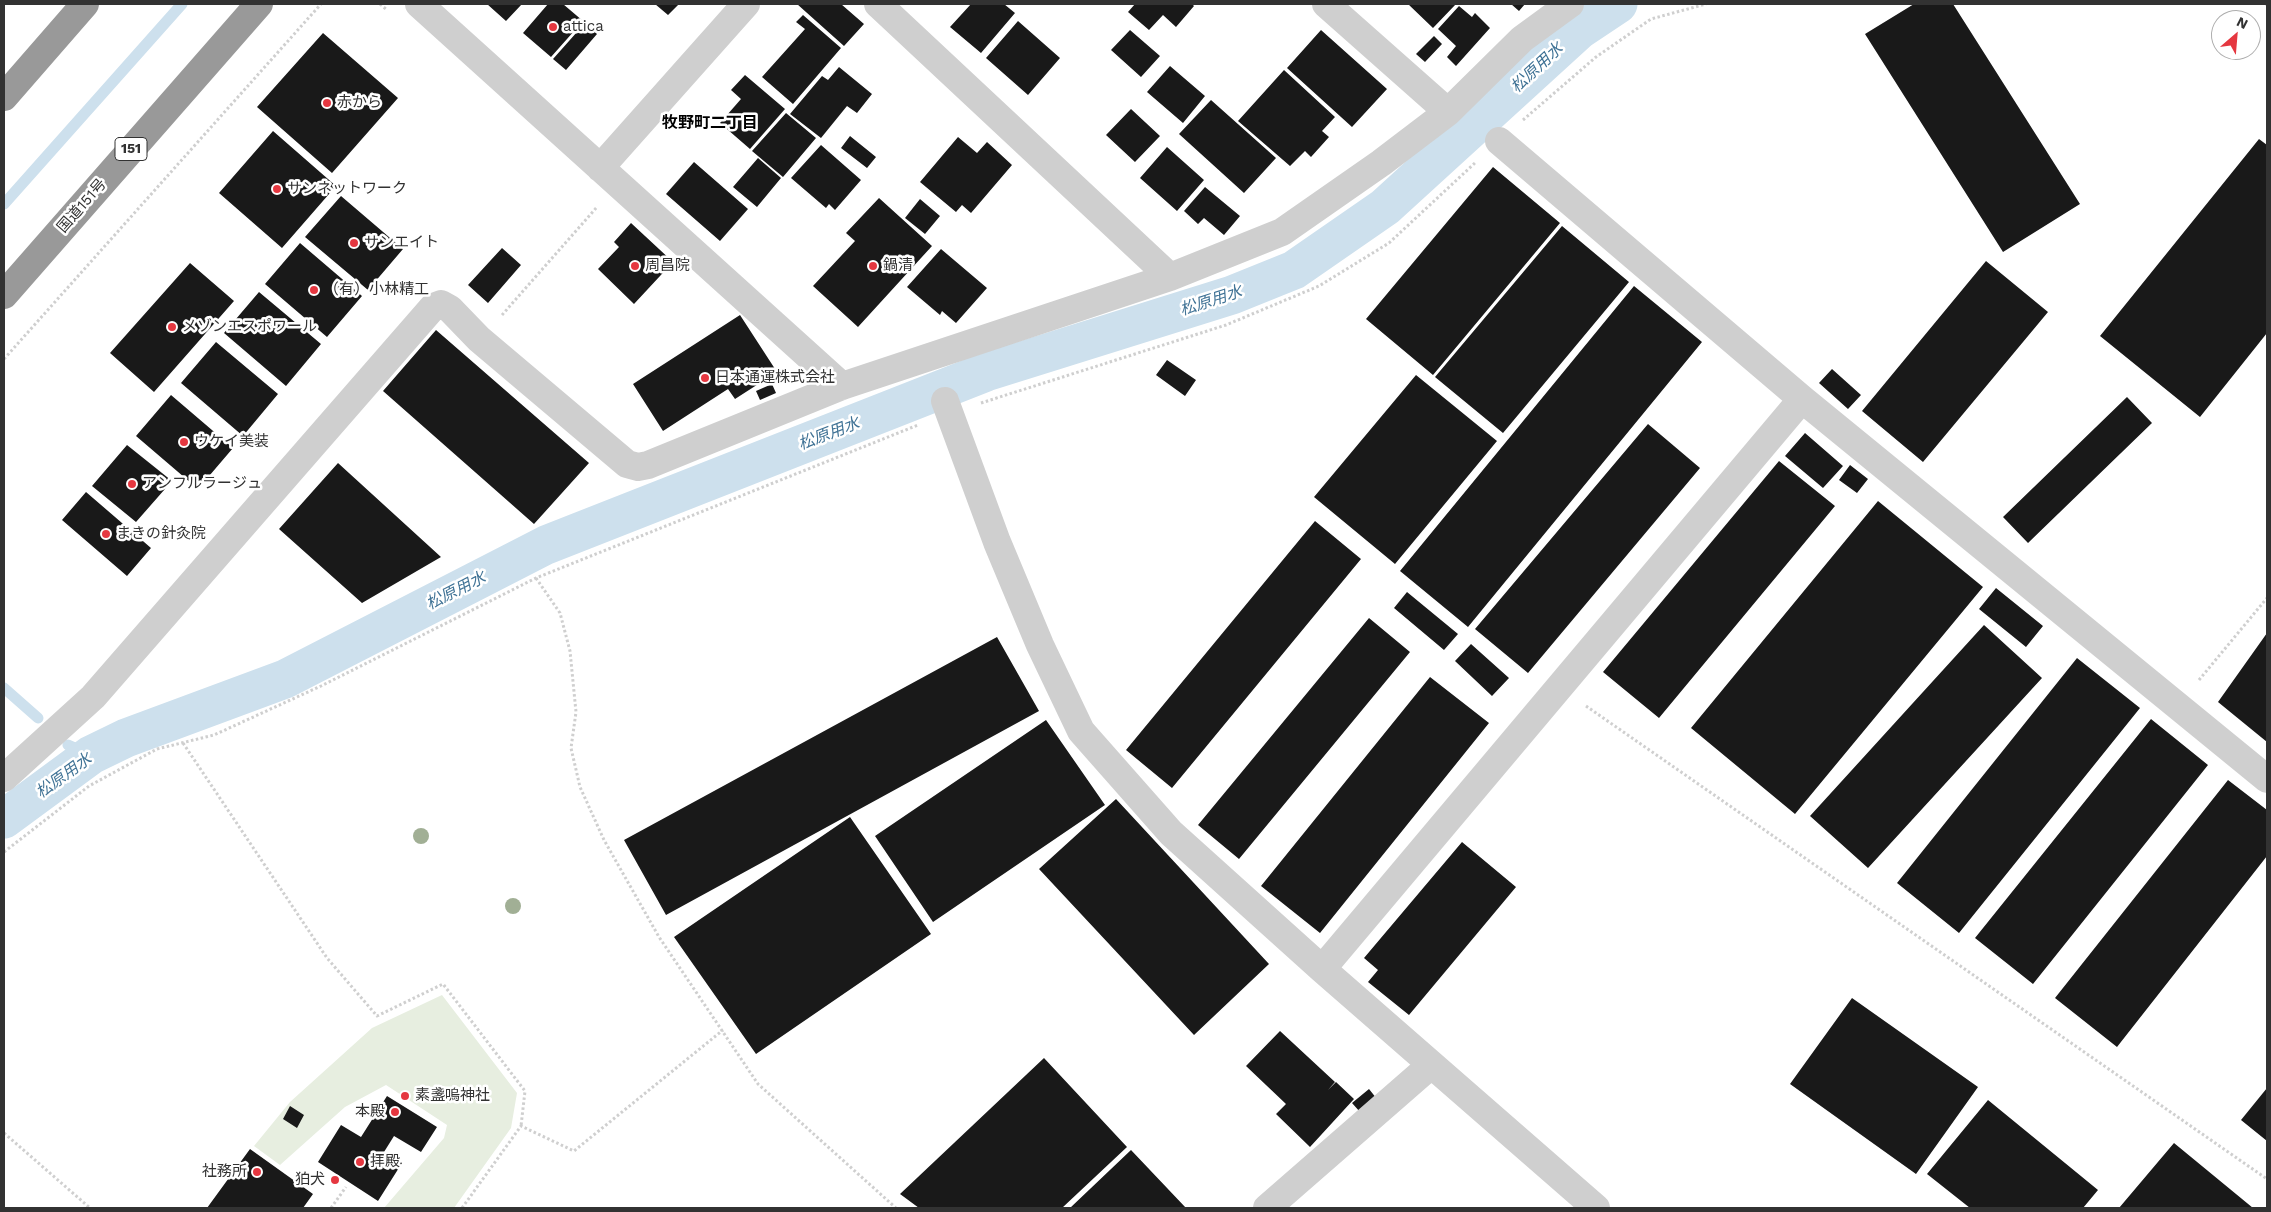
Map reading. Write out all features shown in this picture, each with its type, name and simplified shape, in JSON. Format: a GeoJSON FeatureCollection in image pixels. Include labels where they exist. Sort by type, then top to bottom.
{"type":"FeatureCollection","features":[{"type":"Feature","properties":{"kind":"highway"},"geometry":{"type":"LineString","coordinates":[[4,97],[85,4]]}},
{"type":"Feature","properties":{"kind":"highway","name":"国道151号"},"geometry":{"type":"LineString","coordinates":[[4,295],[259,4]]}},
{"type":"Feature","properties":{"kind":"street"},"geometry":{"type":"LineString","coordinates":[[418,4],[842,386]]}},
{"type":"Feature","properties":{"kind":"street"},"geometry":{"type":"LineString","coordinates":[[609,176],[746,4]]}},
{"type":"Feature","properties":{"kind":"street"},"geometry":{"type":"LineString","coordinates":[[878,4],[1170,277]]}},
{"type":"Feature","properties":{"kind":"street"},"geometry":{"type":"LineString","coordinates":[[1326,4],[1448,112]]}},
{"type":"Feature","properties":{"kind":"street"},"geometry":{"type":"LineString","coordinates":[[4,778],[93,696],[433,307],[441,304],[450,309],[479,339],[627,464],[638,467],[648,465],[842,386],[935,364],[1170,277],[1282,232],[1381,163],[1448,112],[1522,39],[1570,4]]}},
{"type":"Feature","properties":{"kind":"street"},"geometry":{"type":"LineString","coordinates":[[1499,141],[1802,399],[2267,779]]}},
{"type":"Feature","properties":{"kind":"street"},"geometry":{"type":"LineString","coordinates":[[1322,969],[1802,399]]}},
{"type":"Feature","properties":{"kind":"street"},"geometry":{"type":"LineString","coordinates":[[947,407],[997,542],[1040,645],[1081,731],[1171,833],[1322,969],[1596,1208]]}},
{"type":"Feature","properties":{"kind":"street"},"geometry":{"type":"LineString","coordinates":[[1267,1208],[1431,1065]]}},
{"type":"Feature","properties":{"kind":"path"},"geometry":{"type":"LineString","coordinates":[[4,360],[321,4]]}},
{"type":"Feature","properties":{"kind":"path"},"geometry":{"type":"LineString","coordinates":[[4,852],[88,786],[158,748],[214,735],[321,686],[536,578],[947,407],[1226,324],[1319,286],[1389,243],[1499,141],[1596,57],[1651,20],[1706,4]]}},
{"type":"Feature","properties":{"kind":"path"},"geometry":{"type":"LineString","coordinates":[[479,339],[609,176]]}},
{"type":"Feature","properties":{"kind":"path"},"geometry":{"type":"LineString","coordinates":[[536,578],[560,613],[570,651],[576,712],[571,748],[580,787],[604,840],[659,937],[758,1084],[896,1208]]}},
{"type":"Feature","properties":{"kind":"path"},"geometry":{"type":"LineString","coordinates":[[2178,706],[2267,598]]}},
{"type":"Feature","properties":{"kind":"path"},"geometry":{"type":"LineString","coordinates":[[1560,688],[2267,1179]]}},
{"type":"Feature","properties":{"kind":"path"},"geometry":{"type":"LineString","coordinates":[[183,743],[327,958],[377,1016],[443,984],[525,1091],[521,1126],[462,1208]]}},
{"type":"Feature","properties":{"kind":"path"},"geometry":{"type":"LineString","coordinates":[[521,1126],[574,1151],[723,1030]]}},
{"type":"Feature","properties":{"kind":"path"},"geometry":{"type":"LineString","coordinates":[[4,1134],[90,1208]]}},
{"type":"Feature","properties":{"kind":"path"},"geometry":{"type":"LineString","coordinates":[[331,1208],[346,1187]]}},
{"type":"Feature","properties":{"kind":"shaded area"},"geometry":{"type":"Polygon","coordinates":[[[442,995],[517,1093],[511,1128],[454,1208],[384,1208],[444,1138],[447,1125],[386,1085],[345,1107],[280,1165],[254,1146],[290,1102],[372,1028],[442,995]]]}},
{"type":"Feature","properties":{"kind":"building"},"geometry":{"type":"Polygon","coordinates":[[[487,4],[522,4],[506,21],[487,4]]]}},
{"type":"Feature","properties":{"kind":"building","name":"attica"},"geometry":{"type":"Polygon","coordinates":[[[548,4],[563,4],[583,21],[551,57],[523,33],[548,4]]]}},
{"type":"Feature","properties":{"kind":"building"},"geometry":{"type":"Polygon","coordinates":[[[655,4],[679,4],[668,15],[655,4]]]}},
{"type":"Feature","properties":{"kind":"building"},"geometry":{"type":"Polygon","coordinates":[[[797,4],[841,4],[864,24],[844,46],[797,4]]]}},
{"type":"Feature","properties":{"kind":"building"},"geometry":{"type":"Polygon","coordinates":[[[971,4],[1004,4],[1015,13],[981,53],[950,27],[971,4]]]}},
{"type":"Feature","properties":{"kind":"building"},"geometry":{"type":"Polygon","coordinates":[[[1135,4],[1192,4],[1194,6],[1176,27],[1163,15],[1149,30],[1128,12],[1135,4]]]}},
{"type":"Feature","properties":{"kind":"building"},"geometry":{"type":"Polygon","coordinates":[[[1408,4],[1456,4],[1433,28],[1408,4]]]}},
{"type":"Feature","properties":{"kind":"building"},"geometry":{"type":"Polygon","coordinates":[[[1511,4],[1525,4],[1519,11],[1511,4]]]}},
{"type":"Feature","properties":{"kind":"building"},"geometry":{"type":"Polygon","coordinates":[[[1914,4],[1953,4],[2080,204],[2003,252],[1865,34],[1914,4]]]}},
{"type":"Feature","properties":{"kind":"building"},"geometry":{"type":"Polygon","coordinates":[[[1459,6],[1472,17],[1475,13],[1490,28],[1456,66],[1447,57],[1456,46],[1438,29],[1459,6]]]}},
{"type":"Feature","properties":{"kind":"building"},"geometry":{"type":"Polygon","coordinates":[[[803,15],[841,48],[793,104],[762,77],[805,29],[796,22],[803,15]]]}},
{"type":"Feature","properties":{"kind":"building"},"geometry":{"type":"Polygon","coordinates":[[[1018,21],[1060,58],[1028,95],[986,58],[1018,21]]]}},
{"type":"Feature","properties":{"kind":"building"},"geometry":{"type":"Polygon","coordinates":[[[585,23],[597,34],[566,70],[553,59],[585,23]]]}},
{"type":"Feature","properties":{"kind":"building"},"geometry":{"type":"Polygon","coordinates":[[[1130,30],[1160,56],[1141,77],[1111,50],[1130,30]]]}},
{"type":"Feature","properties":{"kind":"building"},"geometry":{"type":"Polygon","coordinates":[[[1321,30],[1387,89],[1352,127],[1287,68],[1321,30]]]}},
{"type":"Feature","properties":{"kind":"building","name":"赤から"},"geometry":{"type":"Polygon","coordinates":[[[323,33],[398,98],[332,173],[257,107],[323,33]]]}},
{"type":"Feature","properties":{"kind":"building"},"geometry":{"type":"Polygon","coordinates":[[[1434,36],[1442,44],[1425,62],[1416,54],[1434,36]]]}},
{"type":"Feature","properties":{"kind":"building"},"geometry":{"type":"Polygon","coordinates":[[[1170,66],[1205,96],[1183,123],[1147,92],[1170,66]]]}},
{"type":"Feature","properties":{"kind":"building"},"geometry":{"type":"Polygon","coordinates":[[[839,67],[872,94],[857,113],[847,106],[821,138],[790,114],[822,76],[828,80],[839,67]]]}},
{"type":"Feature","properties":{"kind":"building"},"geometry":{"type":"Polygon","coordinates":[[[1284,70],[1335,117],[1322,131],[1329,137],[1311,157],[1305,151],[1290,166],[1238,121],[1284,70]]]}},
{"type":"Feature","properties":{"kind":"building"},"geometry":{"type":"Polygon","coordinates":[[[745,75],[785,109],[750,149],[720,123],[741,99],[731,90],[745,75]]]}},
{"type":"Feature","properties":{"kind":"building"},"geometry":{"type":"Polygon","coordinates":[[[1211,100],[1276,158],[1244,193],[1179,134],[1211,100]]]}},
{"type":"Feature","properties":{"kind":"building"},"geometry":{"type":"Polygon","coordinates":[[[1131,109],[1160,136],[1135,162],[1106,135],[1131,109]]]}},
{"type":"Feature","properties":{"kind":"building"},"geometry":{"type":"Polygon","coordinates":[[[786,113],[816,138],[783,177],[752,151],[786,113]]]}},
{"type":"Feature","properties":{"kind":"building","name":"サンネットワーク"},"geometry":{"type":"Polygon","coordinates":[[[273,131],[336,186],[282,248],[219,193],[273,131]]]}},
{"type":"Feature","properties":{"kind":"building"},"geometry":{"type":"Polygon","coordinates":[[[850,136],[876,157],[867,168],[841,148],[850,136]]]}},
{"type":"Feature","properties":{"kind":"building"},"geometry":{"type":"Polygon","coordinates":[[[958,137],[977,153],[987,142],[1012,165],[971,213],[962,205],[956,212],[920,182],[958,137]]]}},
{"type":"Feature","properties":{"kind":"building"},"geometry":{"type":"Polygon","coordinates":[[[2259,139],[2267,145],[2267,333],[2200,417],[2100,336],[2259,139]]]}},
{"type":"Feature","properties":{"kind":"building"},"geometry":{"type":"Polygon","coordinates":[[[821,145],[861,180],[835,210],[829,204],[826,208],[791,178],[821,145]]]}},
{"type":"Feature","properties":{"kind":"building"},"geometry":{"type":"Polygon","coordinates":[[[1167,147],[1204,180],[1177,211],[1140,178],[1167,147]]]}},
{"type":"Feature","properties":{"kind":"building"},"geometry":{"type":"Polygon","coordinates":[[[758,158],[781,178],[757,207],[733,187],[758,158]]]}},
{"type":"Feature","properties":{"kind":"building"},"geometry":{"type":"Polygon","coordinates":[[[694,162],[748,209],[720,241],[666,194],[694,162]]]}},
{"type":"Feature","properties":{"kind":"building"},"geometry":{"type":"Polygon","coordinates":[[[1493,167],[1560,223],[1433,375],[1366,319],[1493,167]]]}},
{"type":"Feature","properties":{"kind":"building"},"geometry":{"type":"Polygon","coordinates":[[[1205,187],[1240,216],[1224,235],[1204,218],[1198,224],[1184,211],[1205,187]]]}},
{"type":"Feature","properties":{"kind":"building","name":"サンエイト"},"geometry":{"type":"Polygon","coordinates":[[[341,196],[403,249],[368,290],[305,237],[341,196]]]}},
{"type":"Feature","properties":{"kind":"building","name":"鍋清"},"geometry":{"type":"Polygon","coordinates":[[[879,198],[932,246],[858,327],[813,286],[855,241],[846,233],[879,198]]]}},
{"type":"Feature","properties":{"kind":"building"},"geometry":{"type":"Polygon","coordinates":[[[920,199],[940,216],[925,234],[905,218],[920,199]]]}},
{"type":"Feature","properties":{"kind":"building","name":"周昌院"},"geometry":{"type":"Polygon","coordinates":[[[631,223],[673,262],[634,304],[598,269],[619,247],[614,242],[631,223]]]}},
{"type":"Feature","properties":{"kind":"building"},"geometry":{"type":"Polygon","coordinates":[[[1562,226],[1629,282],[1503,433],[1435,377],[1562,226]]]}},
{"type":"Feature","properties":{"kind":"building","name":"（有）小林精工"},"geometry":{"type":"Polygon","coordinates":[[[300,243],[362,296],[327,337],[265,284],[300,243]]]}},
{"type":"Feature","properties":{"kind":"building"},"geometry":{"type":"Polygon","coordinates":[[[502,248],[521,265],[488,303],[468,285],[502,248]]]}},
{"type":"Feature","properties":{"kind":"building"},"geometry":{"type":"Polygon","coordinates":[[[941,249],[987,288],[956,323],[942,311],[940,315],[907,287],[941,249]]]}},
{"type":"Feature","properties":{"kind":"building"},"geometry":{"type":"Polygon","coordinates":[[[1986,261],[2048,312],[1923,462],[1862,411],[1986,261]]]}},
{"type":"Feature","properties":{"kind":"building","name":"メゾンエスポワール"},"geometry":{"type":"Polygon","coordinates":[[[190,263],[234,301],[154,392],[110,353],[190,263]]]}},
{"type":"Feature","properties":{"kind":"building"},"geometry":{"type":"Polygon","coordinates":[[[1634,286],[1702,342],[1468,627],[1400,571],[1634,286]]]}},
{"type":"Feature","properties":{"kind":"building"},"geometry":{"type":"Polygon","coordinates":[[[259,292],[321,344],[286,386],[224,333],[259,292]]]}},
{"type":"Feature","properties":{"kind":"building","name":"日本通運株式会社"},"geometry":{"type":"Polygon","coordinates":[[[740,315],[777,372],[735,399],[728,389],[663,431],[633,384],[740,315]]]}},
{"type":"Feature","properties":{"kind":"building"},"geometry":{"type":"Polygon","coordinates":[[[436,330],[589,463],[534,524],[383,391],[436,330]]]}},
{"type":"Feature","properties":{"kind":"building"},"geometry":{"type":"Polygon","coordinates":[[[216,342],[278,394],[243,436],[181,383],[216,342]]]}},
{"type":"Feature","properties":{"kind":"building"},"geometry":{"type":"Polygon","coordinates":[[[1167,360],[1196,380],[1185,396],[1156,375],[1167,360]]]}},
{"type":"Feature","properties":{"kind":"building"},"geometry":{"type":"Polygon","coordinates":[[[1832,369],[1861,395],[1848,409],[1819,383],[1832,369]]]}},
{"type":"Feature","properties":{"kind":"building"},"geometry":{"type":"Polygon","coordinates":[[[1416,375],[1497,441],[1395,564],[1314,497],[1416,375]]]}},
{"type":"Feature","properties":{"kind":"building"},"geometry":{"type":"Polygon","coordinates":[[[772,384],[776,393],[760,400],[756,391],[772,384]]]}},
{"type":"Feature","properties":{"kind":"building","name":"ウケイ美装"},"geometry":{"type":"Polygon","coordinates":[[[171,395],[233,448],[198,489],[136,436],[171,395]]]}},
{"type":"Feature","properties":{"kind":"building"},"geometry":{"type":"Polygon","coordinates":[[[2127,397],[2152,423],[2028,543],[2003,517],[2127,397]]]}},
{"type":"Feature","properties":{"kind":"building"},"geometry":{"type":"Polygon","coordinates":[[[1648,424],[1700,468],[1528,673],[1475,629],[1648,424]]]}},
{"type":"Feature","properties":{"kind":"building"},"geometry":{"type":"Polygon","coordinates":[[[1805,433],[1843,466],[1823,488],[1785,456],[1805,433]]]}},
{"type":"Feature","properties":{"kind":"building","name":"アンフルラージュ"},"geometry":{"type":"Polygon","coordinates":[[[127,445],[172,481],[136,522],[92,486],[127,445]]]}},
{"type":"Feature","properties":{"kind":"building"},"geometry":{"type":"Polygon","coordinates":[[[1779,461],[1835,506],[1659,718],[1603,672],[1779,461]]]}},
{"type":"Feature","properties":{"kind":"building"},"geometry":{"type":"Polygon","coordinates":[[[338,463],[441,557],[362,603],[279,529],[338,463]]]}},
{"type":"Feature","properties":{"kind":"building"},"geometry":{"type":"Polygon","coordinates":[[[1850,465],[1868,479],[1857,493],[1839,480],[1850,465]]]}},
{"type":"Feature","properties":{"kind":"building","name":"まきの針灸院"},"geometry":{"type":"Polygon","coordinates":[[[86,492],[151,548],[127,576],[62,520],[86,492]]]}},
{"type":"Feature","properties":{"kind":"building"},"geometry":{"type":"Polygon","coordinates":[[[1878,501],[1983,587],[1795,814],[1691,728],[1878,501]]]}},
{"type":"Feature","properties":{"kind":"building"},"geometry":{"type":"Polygon","coordinates":[[[1315,521],[1361,559],[1172,788],[1126,750],[1315,521]]]}},
{"type":"Feature","properties":{"kind":"building"},"geometry":{"type":"Polygon","coordinates":[[[1996,588],[2043,626],[2026,647],[1979,609],[1996,588]]]}},
{"type":"Feature","properties":{"kind":"building"},"geometry":{"type":"Polygon","coordinates":[[[1407,592],[1458,634],[1444,650],[1394,608],[1407,592]]]}},
{"type":"Feature","properties":{"kind":"building"},"geometry":{"type":"Polygon","coordinates":[[[1369,618],[1410,652],[1239,859],[1198,825],[1369,618]]]}},
{"type":"Feature","properties":{"kind":"building"},"geometry":{"type":"Polygon","coordinates":[[[1984,625],[2042,678],[1868,868],[1810,816],[1984,625]]]}},
{"type":"Feature","properties":{"kind":"building"},"geometry":{"type":"Polygon","coordinates":[[[2267,633],[2267,742],[2218,702],[2267,633]]]}},
{"type":"Feature","properties":{"kind":"building"},"geometry":{"type":"Polygon","coordinates":[[[997,637],[1039,711],[666,915],[624,840],[997,637]]]}},
{"type":"Feature","properties":{"kind":"building"},"geometry":{"type":"Polygon","coordinates":[[[1471,644],[1509,678],[1492,696],[1455,661],[1471,644]]]}},
{"type":"Feature","properties":{"kind":"building"},"geometry":{"type":"Polygon","coordinates":[[[2077,658],[2140,708],[1959,933],[1897,883],[2077,658]]]}},
{"type":"Feature","properties":{"kind":"building"},"geometry":{"type":"Polygon","coordinates":[[[1430,677],[1489,723],[1320,933],[1261,886],[1430,677]]]}},
{"type":"Feature","properties":{"kind":"building"},"geometry":{"type":"Polygon","coordinates":[[[2151,719],[2208,765],[2033,984],[1975,938],[2151,719]]]}},
{"type":"Feature","properties":{"kind":"building"},"geometry":{"type":"Polygon","coordinates":[[[1046,720],[1105,805],[933,922],[875,836],[1046,720]]]}},
{"type":"Feature","properties":{"kind":"building"},"geometry":{"type":"Polygon","coordinates":[[[2228,780],[2267,810],[2267,856],[2117,1047],[2055,998],[2228,780]]]}},
{"type":"Feature","properties":{"kind":"building"},"geometry":{"type":"Polygon","coordinates":[[[1116,799],[1269,964],[1194,1035],[1039,869],[1116,799]]]}},
{"type":"Feature","properties":{"kind":"building"},"geometry":{"type":"Polygon","coordinates":[[[850,817],[931,934],[756,1054],[674,937],[850,817]]]}},
{"type":"Feature","properties":{"kind":"building"},"geometry":{"type":"Polygon","coordinates":[[[1462,842],[1516,887],[1409,1015],[1368,982],[1378,970],[1364,958],[1462,842]]]}},
{"type":"Feature","properties":{"kind":"building"},"geometry":{"type":"Polygon","coordinates":[[[1852,998],[1978,1087],[1916,1174],[1790,1084],[1852,998]]]}},
{"type":"Feature","properties":{"kind":"building"},"geometry":{"type":"Polygon","coordinates":[[[1280,1031],[1335,1082],[1328,1090],[1336,1082],[1354,1099],[1310,1147],[1276,1114],[1286,1104],[1246,1066],[1280,1031]]]}},
{"type":"Feature","properties":{"kind":"building"},"geometry":{"type":"Polygon","coordinates":[[[1044,1058],[1127,1147],[1062,1208],[919,1208],[900,1194],[1044,1058]]]}},
{"type":"Feature","properties":{"kind":"building"},"geometry":{"type":"Polygon","coordinates":[[[2267,1088],[2267,1141],[2241,1120],[2267,1088]]]}},
{"type":"Feature","properties":{"kind":"building"},"geometry":{"type":"Polygon","coordinates":[[[1369,1089],[1377,1099],[1360,1112],[1352,1103],[1369,1089]]]}},
{"type":"Feature","properties":{"kind":"building"},"geometry":{"type":"Polygon","coordinates":[[[387,1096],[437,1127],[421,1152],[394,1136],[384,1152],[402,1163],[378,1201],[318,1162],[341,1125],[361,1137],[387,1096]]]}},
{"type":"Feature","properties":{"kind":"building"},"geometry":{"type":"Polygon","coordinates":[[[1988,1100],[2098,1190],[2083,1208],[1970,1208],[1927,1174],[1988,1100]]]}},
{"type":"Feature","properties":{"kind":"building"},"geometry":{"type":"Polygon","coordinates":[[[290,1106],[304,1115],[297,1128],[283,1119],[290,1106]]]}},
{"type":"Feature","properties":{"kind":"building"},"geometry":{"type":"Polygon","coordinates":[[[2174,1143],[2253,1208],[2119,1208],[2174,1143]]]}},
{"type":"Feature","properties":{"kind":"building","name":"社務所"},"geometry":{"type":"Polygon","coordinates":[[[250,1149],[313,1194],[303,1208],[207,1208],[250,1149]]]}},
{"type":"Feature","properties":{"kind":"building"},"geometry":{"type":"Polygon","coordinates":[[[1131,1150],[1186,1208],[1070,1208],[1131,1150]]]}},
{"type":"Feature","properties":{"kind":"waterway"},"geometry":{"type":"LineString","coordinates":[[4,204],[182,4]]}},
{"type":"Feature","properties":{"kind":"waterway","name":"松原用水"},"geometry":{"type":"LineString","coordinates":[[4,819],[91,755],[126,738],[285,679],[546,545],[986,372],[1232,295],[1294,270],[1385,207],[1579,30],[1618,4]]}},
{"type":"Feature","properties":{"kind":"waterway"},"geometry":{"type":"LineString","coordinates":[[4,688],[38,718]]}},
{"type":"Feature","properties":{"kind":"waterway"},"geometry":{"type":"LineString","coordinates":[[68,745],[91,755]]}},
{"type":"Feature","properties":{"kind":"place","name":"attica"},"geometry":{"type":"Point","coordinates":[553,27]}},
{"type":"Feature","properties":{"kind":"place","name":"赤から"},"geometry":{"type":"Point","coordinates":[327,103]}},
{"type":"Feature","properties":{"kind":"place","name":"サンネットワーク"},"geometry":{"type":"Point","coordinates":[277,189]}},
{"type":"Feature","properties":{"kind":"place","name":"サンエイト"},"geometry":{"type":"Point","coordinates":[354,243]}},
{"type":"Feature","properties":{"kind":"place","name":"周昌院"},"geometry":{"type":"Point","coordinates":[635,266]}},
{"type":"Feature","properties":{"kind":"place","name":"鍋清"},"geometry":{"type":"Point","coordinates":[873,266]}},
{"type":"Feature","properties":{"kind":"place","name":"（有）小林精工"},"geometry":{"type":"Point","coordinates":[314,290]}},
{"type":"Feature","properties":{"kind":"place","name":"メゾンエスポワール"},"geometry":{"type":"Point","coordinates":[172,327]}},
{"type":"Feature","properties":{"kind":"place","name":"日本通運株式会社"},"geometry":{"type":"Point","coordinates":[705,378]}},
{"type":"Feature","properties":{"kind":"place","name":"ウケイ美装"},"geometry":{"type":"Point","coordinates":[184,442]}},
{"type":"Feature","properties":{"kind":"place","name":"アンフルラージュ"},"geometry":{"type":"Point","coordinates":[132,484]}},
{"type":"Feature","properties":{"kind":"place","name":"まきの針灸院"},"geometry":{"type":"Point","coordinates":[106,534]}},
{"type":"Feature","properties":{"kind":"place","name":"素盞嗚神社"},"geometry":{"type":"Point","coordinates":[405,1096]}},
{"type":"Feature","properties":{"kind":"place","name":"本殿"},"geometry":{"type":"Point","coordinates":[395,1112]}},
{"type":"Feature","properties":{"kind":"place","name":"拝殿"},"geometry":{"type":"Point","coordinates":[360,1162]}},
{"type":"Feature","properties":{"kind":"place","name":"社務所"},"geometry":{"type":"Point","coordinates":[257,1172]}},
{"type":"Feature","properties":{"kind":"place","name":"狛犬"},"geometry":{"type":"Point","coordinates":[335,1180]}},
{"type":"Feature","properties":{"kind":"district","name":"牧野町二丁目"},"geometry":{"type":"Point","coordinates":[710,123]}}]}
